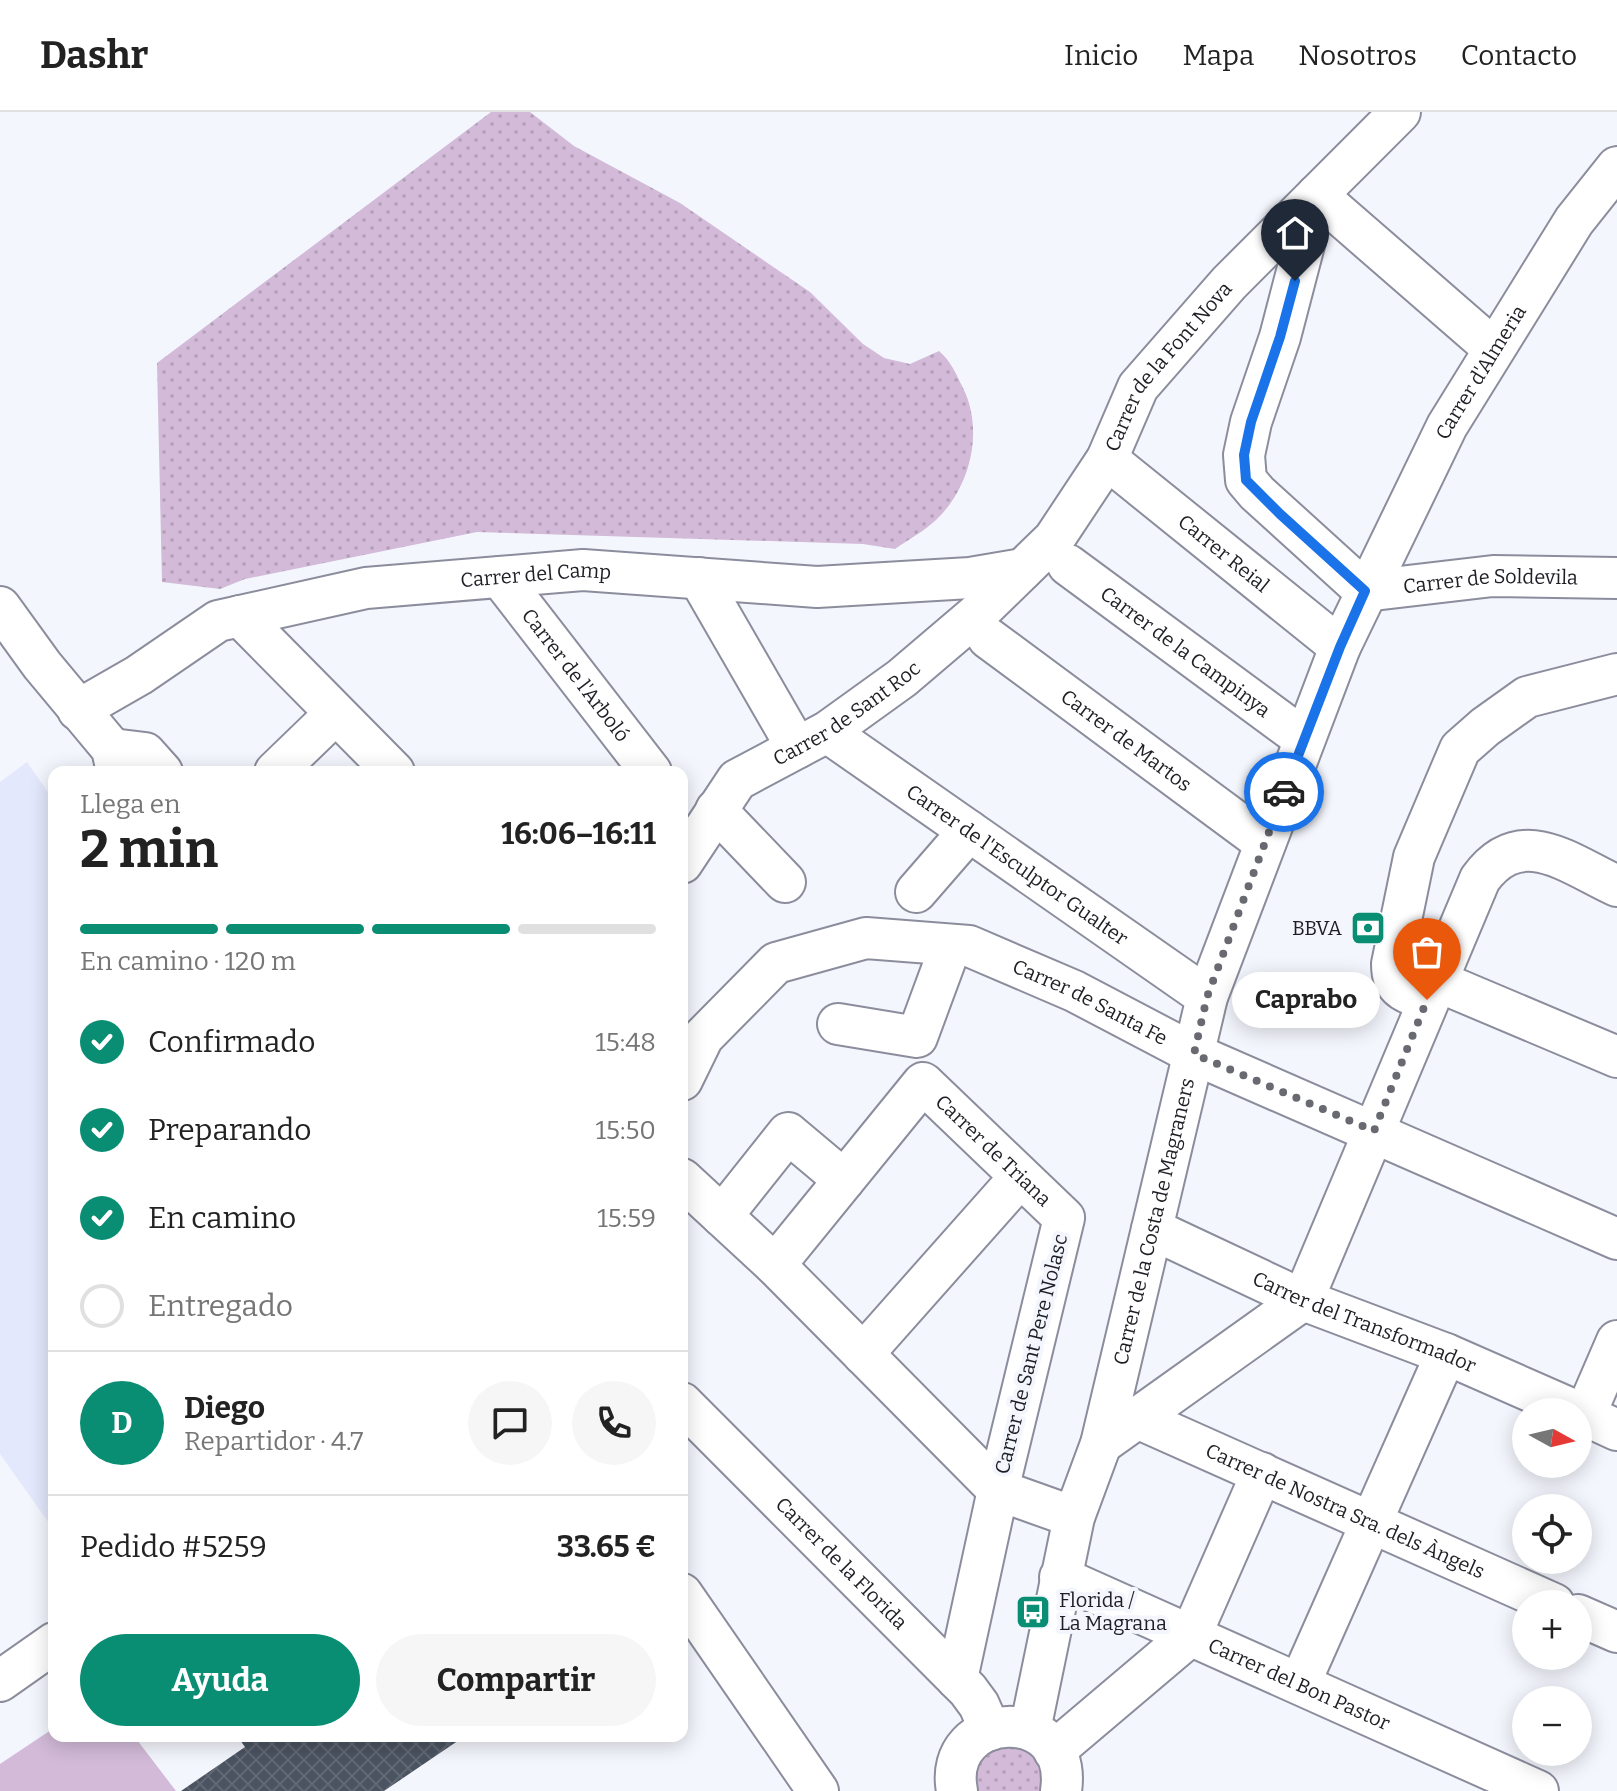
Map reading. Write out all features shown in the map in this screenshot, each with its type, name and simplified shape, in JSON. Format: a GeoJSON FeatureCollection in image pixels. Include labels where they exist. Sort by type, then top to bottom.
{"type":"FeatureCollection","features":[{"type":"Feature","properties":{"kind":"street","name":"Carrer de la Font Nova"},"geometry":{"type":"LineString","coordinates":[[1023,569],[1054,539],[1107,459],[1138,387],[1229,283],[1400,112]]}},
{"type":"Feature","properties":{"kind":"street","name":"Carrer d'Almeria"},"geometry":{"type":"LineString","coordinates":[[1365,591],[1447,426],[1574,221],[1617,167]]}},
{"type":"Feature","properties":{"kind":"street"},"geometry":{"type":"LineString","coordinates":[[1365,591],[1246,480],[1244,455],[1251,422],[1280,337],[1317,195],[1494,349]]}},
{"type":"Feature","properties":{"kind":"street","name":"Carrer Reial"},"geometry":{"type":"LineString","coordinates":[[1107,459],[1340,647]]}},
{"type":"Feature","properties":{"kind":"street","name":"Carrer de la Campinya"},"geometry":{"type":"LineString","coordinates":[[1068,565],[1304,739]]}},
{"type":"Feature","properties":{"kind":"street","name":"Carrer del Camp"},"geometry":{"type":"LineString","coordinates":[[78,710],[139,675],[218,621],[366,588],[583,570],[817,587],[970,578],[1023,569]]}},
{"type":"Feature","properties":{"kind":"street","name":"Carrer de Sant Roc"},"geometry":{"type":"LineString","coordinates":[[695,830],[737,780],[812,740],[902,678],[976,615],[1023,569]]}},
{"type":"Feature","properties":{"kind":"street","name":"Carrer de Soldevila"},"geometry":{"type":"LineString","coordinates":[[1365,591],[1493,576],[1617,579]]}},
{"type":"Feature","properties":{"kind":"street","name":"Carrer de l'Arboló"},"geometry":{"type":"LineString","coordinates":[[500,577],[646,766]]}},
{"type":"Feature","properties":{"kind":"street"},"geometry":{"type":"LineString","coordinates":[[699,578],[812,740]]}},
{"type":"Feature","properties":{"kind":"street","name":"Carrer de la Costa de Magraners"},"geometry":{"type":"LineString","coordinates":[[1042,1740],[1060,1577],[1074,1517],[1101,1444],[1207,997],[1304,739],[1365,591]]}},
{"type":"Feature","properties":{"kind":"street"},"geometry":{"type":"LineString","coordinates":[[0,607],[114,761],[145,753],[157,766]]}},
{"type":"Feature","properties":{"kind":"street"},"geometry":{"type":"LineString","coordinates":[[240,616],[388,766]]}},
{"type":"Feature","properties":{"kind":"street","name":"Carrer de Martos"},"geometry":{"type":"LineString","coordinates":[[988,638],[1265,843]]}},
{"type":"Feature","properties":{"kind":"street"},"geometry":{"type":"LineString","coordinates":[[1617,674],[1527,697],[1460,749],[1414,857],[1392,964],[1392,978],[1397,986],[1432,991],[1581,1041],[1617,1057]]}},
{"type":"Feature","properties":{"kind":"street"},"geometry":{"type":"LineString","coordinates":[[281,766],[335,714]]}},
{"type":"Feature","properties":{"kind":"street","name":"Carrer de l'Esculptor Gualter"},"geometry":{"type":"LineString","coordinates":[[812,740],[969,831],[1207,997]]}},
{"type":"Feature","properties":{"kind":"street"},"geometry":{"type":"LineString","coordinates":[[695,830],[785,882]]}},
{"type":"Feature","properties":{"kind":"street"},"geometry":{"type":"LineString","coordinates":[[916,892],[969,831]]}},
{"type":"Feature","properties":{"kind":"street"},"geometry":{"type":"LineString","coordinates":[[1101,1444],[1303,1300],[1480,879],[1491,864],[1518,849],[1538,850],[1617,886]]}},
{"type":"Feature","properties":{"kind":"street","name":"Carrer de Santa Fe"},"geometry":{"type":"LineString","coordinates":[[688,1068],[703,1037],[776,963],[866,938],[969,946],[1074,991],[1194,1054],[1617,1239]]}},
{"type":"Feature","properties":{"kind":"street"},"geometry":{"type":"LineString","coordinates":[[838,1024],[917,1037],[951,945]]}},
{"type":"Feature","properties":{"kind":"street","name":"Carrer de Triana"},"geometry":{"type":"LineString","coordinates":[[844,1180],[923,1083],[1064,1218]]}},
{"type":"Feature","properties":{"kind":"street"},"geometry":{"type":"LineString","coordinates":[[722,1216],[788,1133],[844,1180],[775,1265]]}},
{"type":"Feature","properties":{"kind":"street"},"geometry":{"type":"LineString","coordinates":[[863,1354],[1020,1177]]}},
{"type":"Feature","properties":{"kind":"street"},"geometry":{"type":"LineString","coordinates":[[688,1185],[775,1265],[998,1490]]}},
{"type":"Feature","properties":{"kind":"street","name":"Carrer de Sant Pere Nolasc"},"geometry":{"type":"LineString","coordinates":[[957,1679],[998,1490],[1064,1218]]}},
{"type":"Feature","properties":{"kind":"street","name":"Carrer del Transformador"},"geometry":{"type":"LineString","coordinates":[[1152,1229],[1303,1300],[1446,1354],[1546,1398]]}},
{"type":"Feature","properties":{"kind":"street"},"geometry":{"type":"LineString","coordinates":[[1592,1409],[1617,1341]]}},
{"type":"Feature","properties":{"kind":"street"},"geometry":{"type":"LineString","coordinates":[[1300,1683],[1446,1354]]}},
{"type":"Feature","properties":{"kind":"street","name":"Carrer de la Florida"},"geometry":{"type":"LineString","coordinates":[[688,1409],[957,1679],[979,1705],[990,1730]]}},
{"type":"Feature","properties":{"kind":"street","name":"Carrer de Nostra Sra. dels Àngels"},"geometry":{"type":"LineString","coordinates":[[1137,1418],[1523,1590]]}},
{"type":"Feature","properties":{"kind":"street"},"geometry":{"type":"LineString","coordinates":[[1042,1740],[1191,1635],[1262,1473]]}},
{"type":"Feature","properties":{"kind":"street","name":"Carrer de Sant Pere Nolasc"},"geometry":{"type":"LineString","coordinates":[[998,1490],[1074,1517]]}},
{"type":"Feature","properties":{"kind":"street","name":"Carrer del Bon Pastor"},"geometry":{"type":"LineString","coordinates":[[1060,1577],[1538,1791]]}},
{"type":"Feature","properties":{"kind":"street"},"geometry":{"type":"LineString","coordinates":[[688,1603],[818,1791]]}},
{"type":"Feature","properties":{"kind":"street"},"geometry":{"type":"LineString","coordinates":[[1592,1621],[1617,1632]]}},
{"type":"Feature","properties":{"kind":"street"},"geometry":{"type":"LineString","coordinates":[[0,1681],[48,1647]]}},
{"type":"Feature","properties":{"kind":"street"},"geometry":{"type":"LineString","coordinates":[[957,1791],[956,1772],[964,1751],[980,1735],[1010,1726],[1042,1740],[1062,1771],[1061,1791]]}},
{"type":"Feature","properties":{"kind":"shaded area"},"geometry":{"type":"Polygon","coordinates":[[[491,112],[530,112],[574,146],[680,203],[810,292],[863,344],[884,358],[910,364],[939,351],[950,363],[963,388],[973,422],[973,440],[965,475],[948,507],[931,524],[895,549],[863,544],[477,532],[245,579],[220,589],[162,582],[157,363],[491,112]]]}},
{"type":"Feature","properties":{"kind":"shaded area"},"geometry":{"type":"Polygon","coordinates":[[[27,762],[48,792],[48,1522],[0,1454],[0,782],[27,762]]]}},
{"type":"Feature","properties":{"kind":"shaded area"},"geometry":{"type":"Polygon","coordinates":[[[48,1732],[48,1742],[139,1742],[176,1791],[0,1791],[0,1764],[48,1732]]]}},
{"type":"Feature","properties":{"kind":"shaded area"},"geometry":{"type":"Polygon","coordinates":[[[1004,1746],[1024,1750],[1035,1758],[1040,1772],[1041,1791],[977,1791],[976,1775],[981,1762],[1004,1746]]]}},
{"type":"Feature","properties":{"kind":"building"},"geometry":{"type":"Polygon","coordinates":[[[241,1742],[456,1742],[384,1791],[181,1791],[245,1747],[241,1742]]]}},
{"type":"Feature","properties":{"kind":"way so far"},"geometry":{"type":"LineString","coordinates":[[1284,792],[1207,997],[1194,1054],[1374,1131],[1427,1000]]}},
{"type":"Feature","properties":{"kind":"place","name":"BBVA"},"geometry":{"type":"Point","coordinates":[1368,928]}},
{"type":"Feature","properties":{"kind":"place","name":"Caprabo"},"geometry":{"type":"Point","coordinates":[1427,1000]}},
{"type":"Feature","properties":{"kind":"place","name":"Florida / La Magrana"},"geometry":{"type":"Point","coordinates":[1033,1612]}},
{"type":"Feature","properties":{"kind":"route"},"geometry":{"type":"LineString","coordinates":[[1284,792],[1365,591],[1246,480],[1244,455],[1251,422],[1295,281]]}}]}
